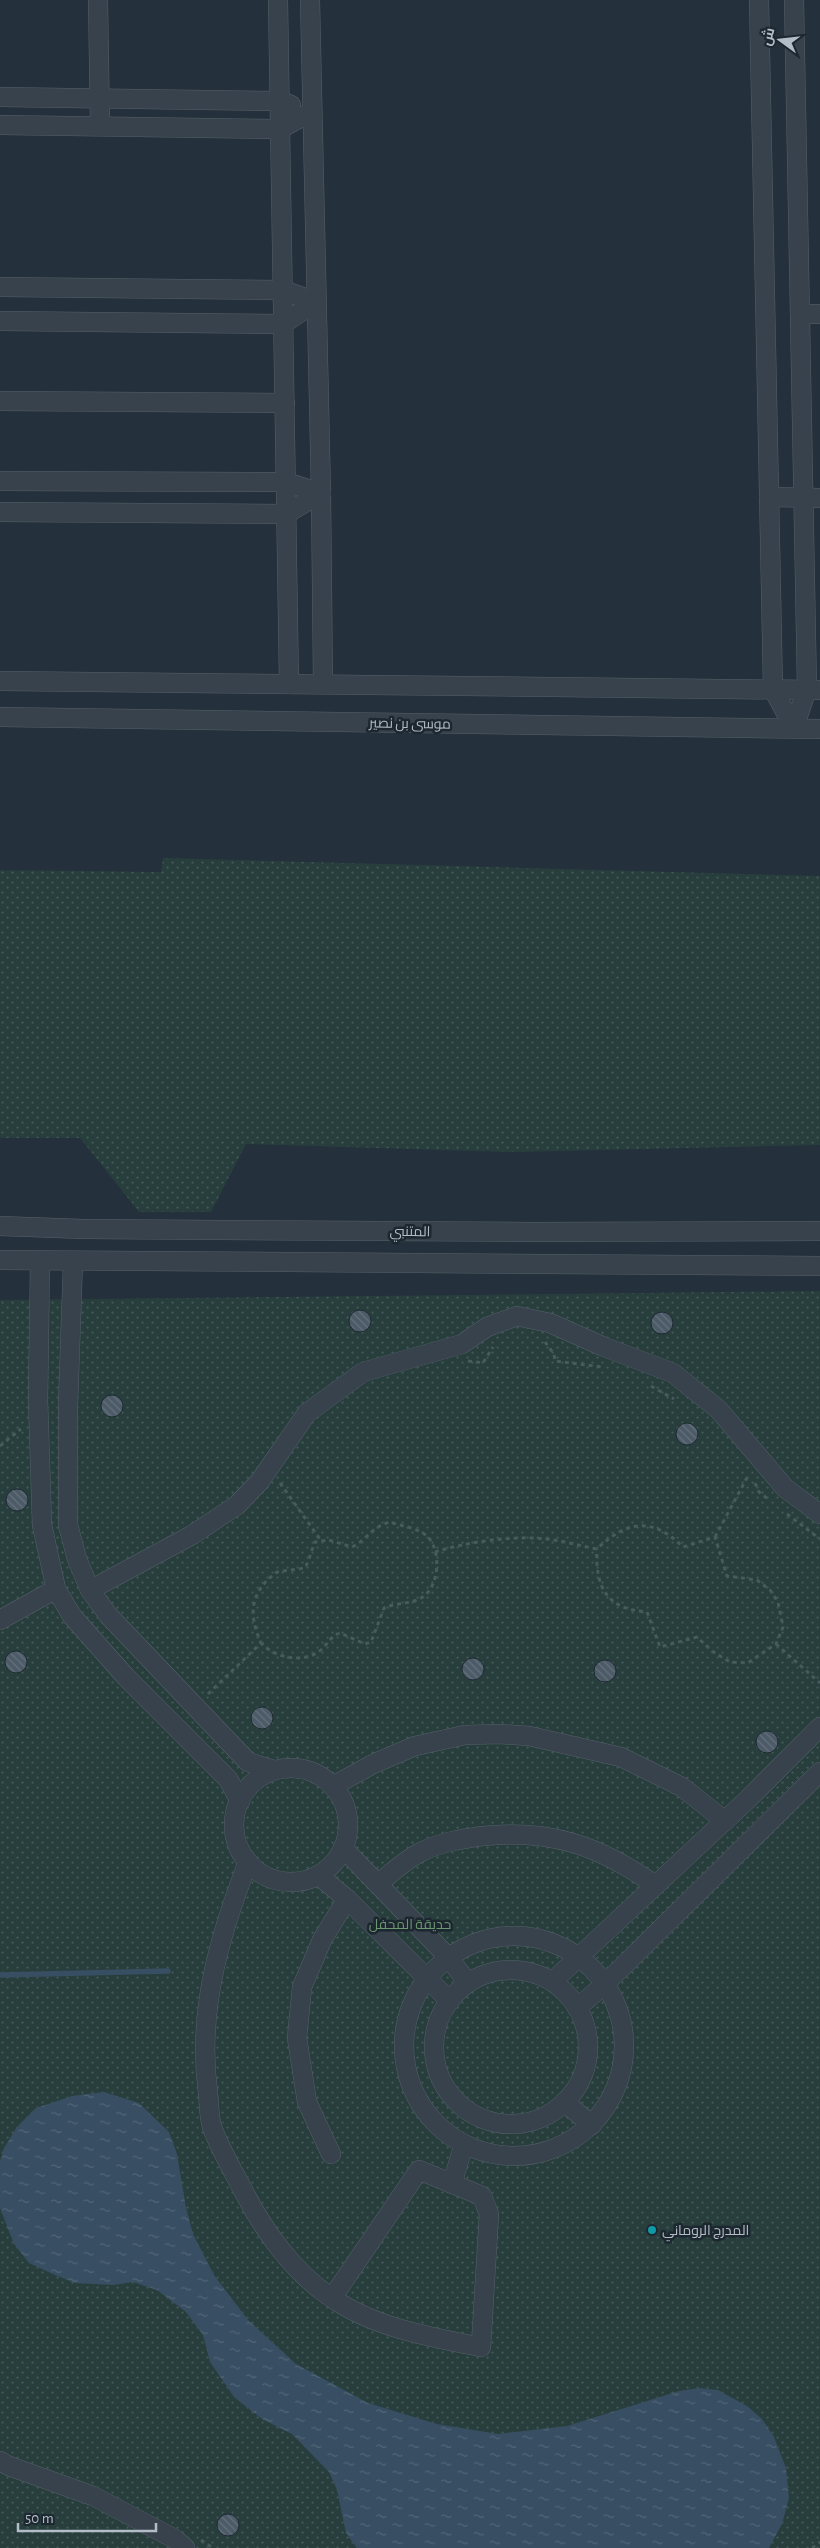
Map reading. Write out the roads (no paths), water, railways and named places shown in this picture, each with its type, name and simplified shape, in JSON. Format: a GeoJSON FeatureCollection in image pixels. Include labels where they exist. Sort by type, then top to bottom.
{"type":"FeatureCollection","features":[{"type":"Feature","properties":{"kind":"street"},"geometry":{"type":"LineString","coordinates":[[98,0],[100,126]]}},
{"type":"Feature","properties":{"kind":"street"},"geometry":{"type":"LineString","coordinates":[[278,0],[289,684]]}},
{"type":"Feature","properties":{"kind":"street"},"geometry":{"type":"LineString","coordinates":[[310,0],[321,493],[323,684]]}},
{"type":"Feature","properties":{"kind":"street"},"geometry":{"type":"LineString","coordinates":[[759,0],[773,689],[794,728]]}},
{"type":"Feature","properties":{"kind":"street"},"geometry":{"type":"LineString","coordinates":[[794,0],[800,314],[812,498],[814,689],[794,728]]}},
{"type":"Feature","properties":{"kind":"street"},"geometry":{"type":"LineString","coordinates":[[0,97],[280,102],[311,112]]}},
{"type":"Feature","properties":{"kind":"street"},"geometry":{"type":"LineString","coordinates":[[0,125],[280,129],[311,112]]}},
{"type":"Feature","properties":{"kind":"street"},"geometry":{"type":"LineString","coordinates":[[0,287],[283,290],[316,302]]}},
{"type":"Feature","properties":{"kind":"street"},"geometry":{"type":"LineString","coordinates":[[0,321],[283,324],[316,302]]}},
{"type":"Feature","properties":{"kind":"street"},"geometry":{"type":"LineString","coordinates":[[800,314],[820,314]]}},
{"type":"Feature","properties":{"kind":"street"},"geometry":{"type":"LineString","coordinates":[[0,401],[285,403]]}},
{"type":"Feature","properties":{"kind":"street"},"geometry":{"type":"LineString","coordinates":[[0,481],[286,482],[321,493]]}},
{"type":"Feature","properties":{"kind":"street"},"geometry":{"type":"LineString","coordinates":[[0,512],[286,514],[321,493]]}},
{"type":"Feature","properties":{"kind":"street"},"geometry":{"type":"LineString","coordinates":[[769,497],[812,498]]}},
{"type":"Feature","properties":{"kind":"street"},"geometry":{"type":"LineString","coordinates":[[0,680],[814,689]]}},
{"type":"Feature","properties":{"kind":"street","name":"موسى بن نصير"},"geometry":{"type":"LineString","coordinates":[[0,717],[820,729]]}},
{"type":"Feature","properties":{"kind":"street","name":"المتنبي"},"geometry":{"type":"LineString","coordinates":[[0,1226],[84,1229],[529,1232],[820,1231]]}},
{"type":"Feature","properties":{"kind":"street"},"geometry":{"type":"LineString","coordinates":[[0,1260],[820,1266]]}},
{"type":"Feature","properties":{"kind":"street"},"geometry":{"type":"LineString","coordinates":[[40,1260],[38,1400],[42,1525],[56,1589],[72,1616],[126,1677],[228,1779],[240,1802]]}},
{"type":"Feature","properties":{"kind":"street"},"geometry":{"type":"LineString","coordinates":[[72,1261],[68,1405],[68,1525],[77,1559],[90,1590],[108,1615],[248,1762],[274,1770]]}},
{"type":"Feature","properties":{"kind":"street"},"geometry":{"type":"LineString","coordinates":[[90,1590],[192,1534],[237,1505],[260,1481],[308,1413],[363,1372],[462,1344],[487,1328],[517,1316],[550,1323],[602,1346],[672,1373],[719,1410],[785,1488],[820,1514]]}},
{"type":"Feature","properties":{"kind":"street"},"geometry":{"type":"LineString","coordinates":[[0,1620],[56,1589]]}},
{"type":"Feature","properties":{"kind":"street"},"geometry":{"type":"LineString","coordinates":[[553,1981],[725,1821],[820,1727]]}},
{"type":"Feature","properties":{"kind":"street"},"geometry":{"type":"LineString","coordinates":[[332,1786],[373,1764],[415,1746],[465,1735],[498,1734],[529,1736],[621,1757],[682,1787],[725,1821]]}},
{"type":"Feature","properties":{"kind":"street"},"geometry":{"type":"LineString","coordinates":[[293,1767],[311,1771],[327,1780],[339,1794],[346,1811],[348,1830],[343,1848],[333,1864],[318,1875],[300,1881],[280,1881],[262,1874],[248,1862],[238,1846],[234,1827],[236,1808],[245,1791],[258,1778],[274,1770],[293,1767]]}},
{"type":"Feature","properties":{"kind":"street"},"geometry":{"type":"LineString","coordinates":[[577,2008],[606,1983],[820,1772]]}},
{"type":"Feature","properties":{"kind":"street"},"geometry":{"type":"LineString","coordinates":[[378,1884],[420,1852],[454,1839],[494,1835],[546,1835],[595,1850],[631,1868],[655,1885]]}},
{"type":"Feature","properties":{"kind":"street"},"geometry":{"type":"LineString","coordinates":[[343,1848],[448,1957],[468,1983]]}},
{"type":"Feature","properties":{"kind":"street"},"geometry":{"type":"LineString","coordinates":[[248,1862],[226,1919],[207,1999],[204,2064],[212,2126],[253,2210],[277,2245],[312,2282],[332,2298],[363,2316],[401,2329],[482,2347],[488,2214],[482,2196],[420,2170],[332,2298]]}},
{"type":"Feature","properties":{"kind":"street"},"geometry":{"type":"LineString","coordinates":[[318,1875],[347,1900],[450,2001]]}},
{"type":"Feature","properties":{"kind":"street"},"geometry":{"type":"LineString","coordinates":[[330,2154],[307,2102],[296,2038],[302,1986],[322,1940],[347,1900]]}},
{"type":"Feature","properties":{"kind":"street"},"geometry":{"type":"LineString","coordinates":[[513,1934],[548,1940],[579,1955],[606,1983],[622,2018],[624,2056],[614,2093],[592,2125],[560,2147],[523,2156],[485,2153],[453,2138],[427,2115],[410,2084],[404,2049],[408,2014],[428,1978],[448,1957],[478,1940],[513,1934]]}},
{"type":"Feature","properties":{"kind":"street"},"geometry":{"type":"LineString","coordinates":[[505,1969],[530,1972],[553,1981],[572,1999],[584,2022],[588,2047],[584,2073],[571,2096],[552,2112],[528,2123],[502,2124],[477,2117],[457,2102],[442,2082],[434,2058],[435,2033],[443,2009],[459,1989],[468,1983],[480,1976],[505,1969]]}},
{"type":"Feature","properties":{"kind":"street"},"geometry":{"type":"LineString","coordinates":[[424,2109],[447,2088]]}},
{"type":"Feature","properties":{"kind":"street"},"geometry":{"type":"LineString","coordinates":[[564,2102],[592,2125]]}},
{"type":"Feature","properties":{"kind":"street"},"geometry":{"type":"LineString","coordinates":[[452,2184],[464,2144]]}},
{"type":"Feature","properties":{"kind":"street"},"geometry":{"type":"LineString","coordinates":[[0,2461],[9,2466],[93,2496],[174,2539],[185,2548]]}},
{"type":"Feature","properties":{"kind":"water"},"geometry":{"type":"Polygon","coordinates":[[[104,2092],[139,2103],[169,2132],[177,2154],[186,2208],[193,2234],[214,2275],[248,2320],[296,2364],[368,2403],[437,2424],[498,2434],[567,2426],[679,2391],[699,2388],[718,2390],[747,2406],[762,2419],[774,2437],[786,2468],[789,2498],[782,2524],[769,2548],[357,2548],[346,2533],[337,2490],[329,2472],[292,2434],[262,2419],[234,2397],[210,2362],[203,2335],[186,2312],[157,2290],[133,2282],[113,2285],[75,2283],[29,2263],[14,2244],[0,2208],[0,2161],[4,2148],[17,2127],[36,2108],[72,2096],[104,2092]]]}},
{"type":"Feature","properties":{"kind":"waterway"},"geometry":{"type":"LineString","coordinates":[[0,1975],[168,1971]]}},
{"type":"Feature","properties":{"kind":"place","name":"المدرج الروماني"},"geometry":{"type":"Point","coordinates":[652,2230]}},
{"type":"Feature","properties":{"kind":"park label","name":"حديقة المحفل"},"geometry":{"type":"Point","coordinates":[410,1924]}}]}
